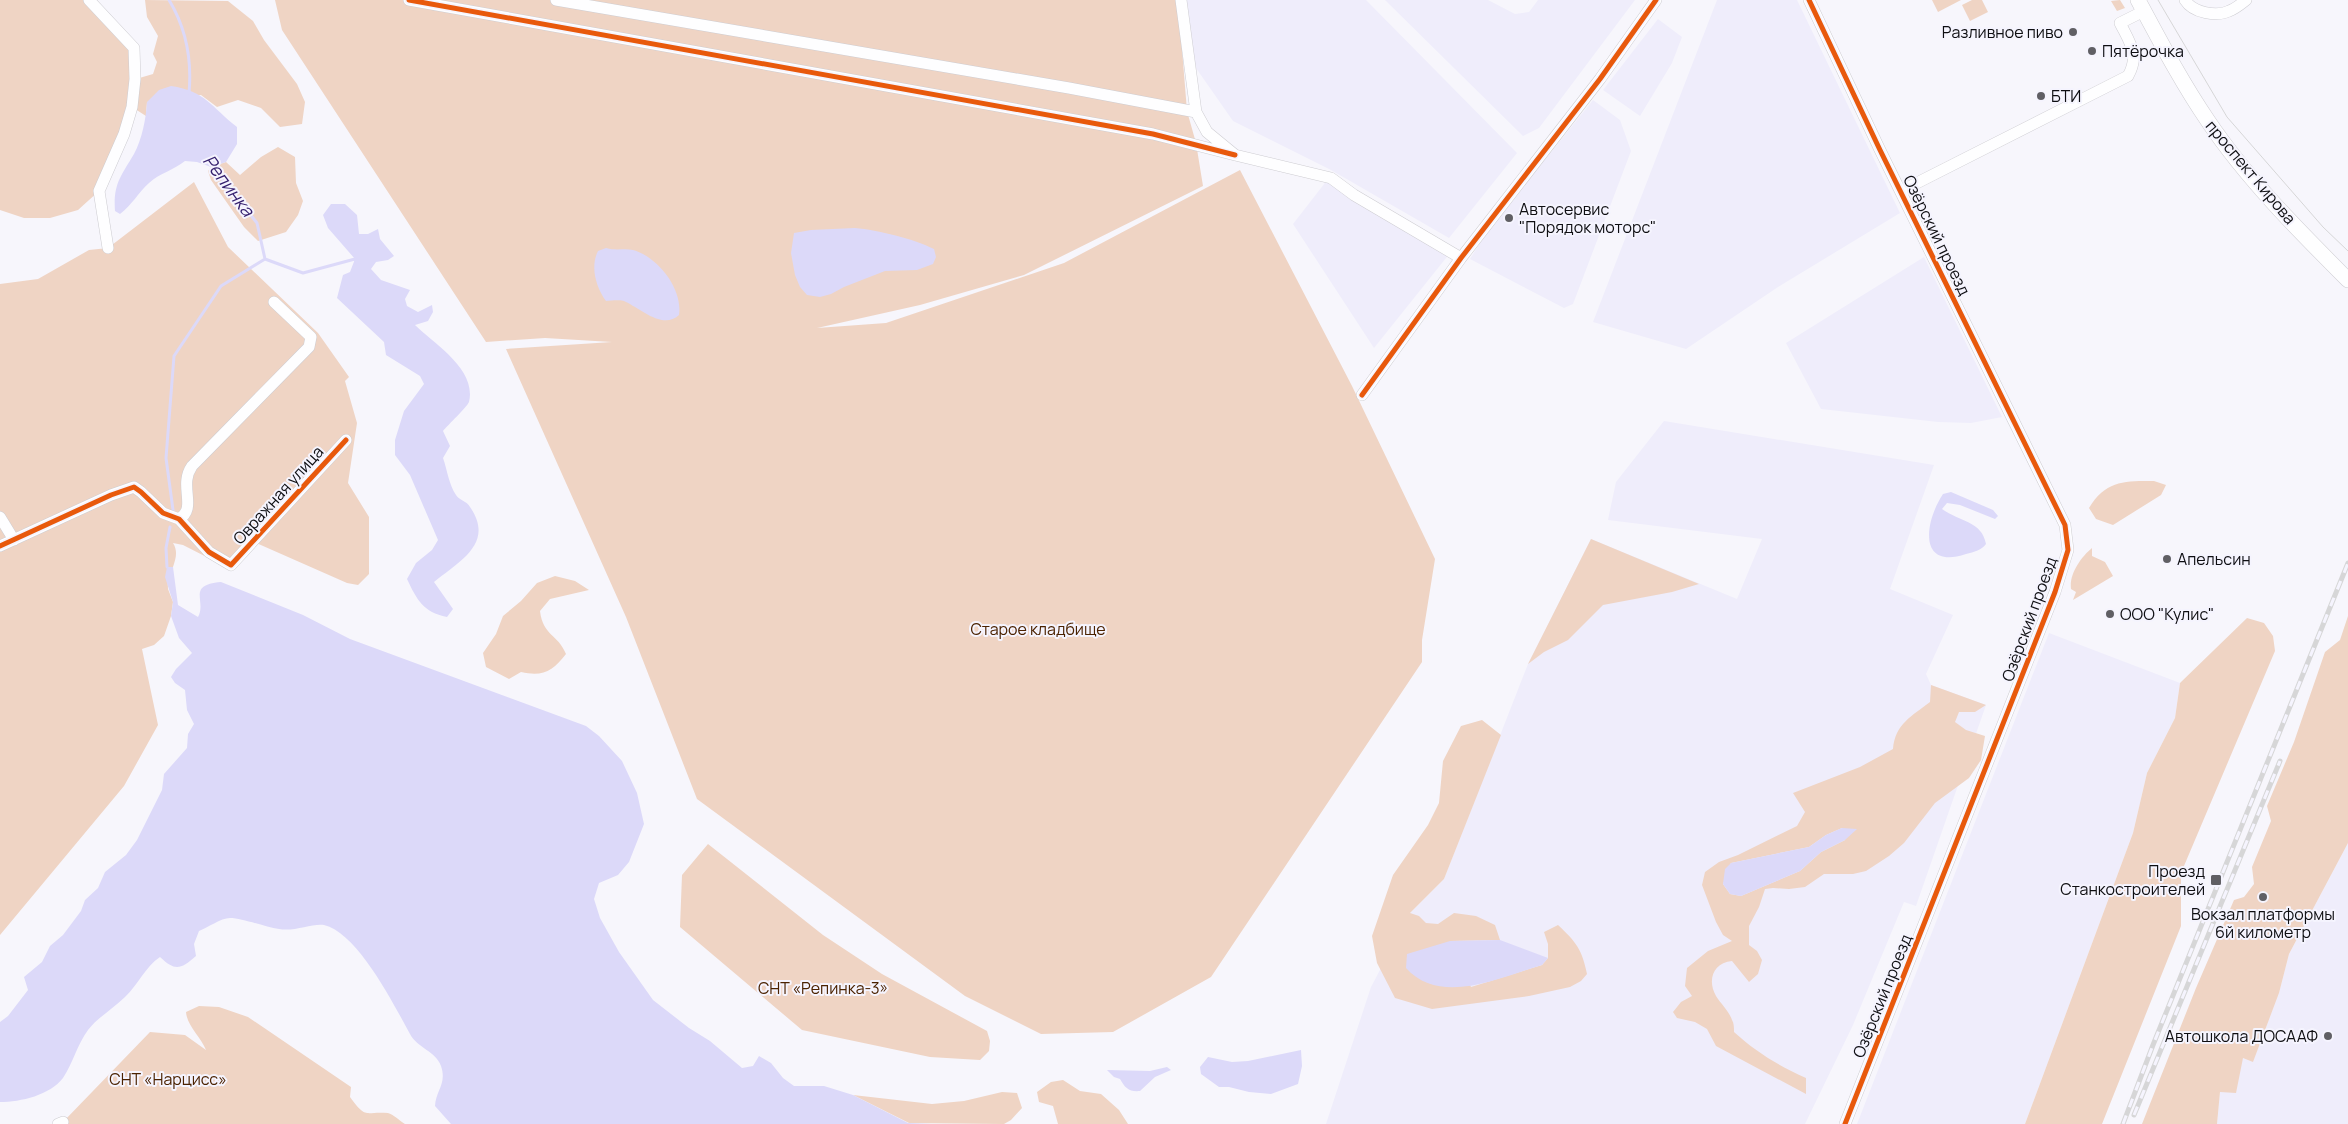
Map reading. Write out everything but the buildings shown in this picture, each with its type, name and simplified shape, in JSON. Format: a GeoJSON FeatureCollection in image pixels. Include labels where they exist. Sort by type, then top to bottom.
{"type":"FeatureCollection","features":[{"type":"Feature","properties":{"kind":"main road","name":"проспект Кирова"},"geometry":{"type":"LineString","coordinates":[[2141,6],[2208,121],[2247,171],[2311,244],[2348,280]]}},
{"type":"Feature","properties":{"kind":"street"},"geometry":{"type":"LineString","coordinates":[[89,0],[134,48],[135,79],[132,107],[124,134],[99,191],[108,248]]}},
{"type":"Feature","properties":{"kind":"street"},"geometry":{"type":"LineString","coordinates":[[409,0],[1153,134],[1330,178],[1354,195],[1461,258]]}},
{"type":"Feature","properties":{"kind":"street"},"geometry":{"type":"LineString","coordinates":[[556,0],[1069,88],[1196,112]]}},
{"type":"Feature","properties":{"kind":"street"},"geometry":{"type":"LineString","coordinates":[[1181,0],[1196,112],[1207,132],[1235,155]]}},
{"type":"Feature","properties":{"kind":"street"},"geometry":{"type":"LineString","coordinates":[[1362,395],[1461,258],[1600,79],[1656,0]]}},
{"type":"Feature","properties":{"kind":"street","name":"Озёрский проезд"},"geometry":{"type":"LineString","coordinates":[[1809,0],[2065,525],[2068,550],[2055,592],[1844,1124]]}},
{"type":"Feature","properties":{"kind":"street"},"geometry":{"type":"LineString","coordinates":[[2185,0],[2200,11],[2219,14],[2229,12],[2246,0]]}},
{"type":"Feature","properties":{"kind":"street"},"geometry":{"type":"LineString","coordinates":[[1901,191],[2128,76],[2134,65],[2134,57],[2132,48],[2120,23],[2141,6]]}},
{"type":"Feature","properties":{"kind":"street"},"geometry":{"type":"LineString","coordinates":[[179,518],[187,511],[185,480],[192,466],[312,342],[311,337],[274,302]]}},
{"type":"Feature","properties":{"kind":"street","name":"Овражная улица"},"geometry":{"type":"LineString","coordinates":[[0,546],[118,492],[134,487],[163,513],[179,518],[209,552],[228,564],[232,564],[346,440]]}},
{"type":"Feature","properties":{"kind":"street"},"geometry":{"type":"LineString","coordinates":[[0,517],[14,540]]}},
{"type":"Feature","properties":{"kind":"shaded area"},"geometry":{"type":"Polygon","coordinates":[[[1185,0],[1366,0],[1517,153],[1449,238],[1331,170],[1233,121],[1189,58],[1185,0]]]}},
{"type":"Feature","properties":{"kind":"shaded area"},"geometry":{"type":"Polygon","coordinates":[[[1385,0],[1488,0],[1515,14],[1529,12],[1538,0],[1635,0],[1539,128],[1523,136],[1385,0]]]}},
{"type":"Feature","properties":{"kind":"shaded area"},"geometry":{"type":"Polygon","coordinates":[[[1717,0],[1797,0],[1900,213],[1778,287],[1686,349],[1593,322],[1717,0]]]}},
{"type":"Feature","properties":{"kind":"shaded area"},"geometry":{"type":"Polygon","coordinates":[[[1658,19],[1682,37],[1672,63],[1640,116],[1603,90],[1658,19]]]}},
{"type":"Feature","properties":{"kind":"shaded area"},"geometry":{"type":"Polygon","coordinates":[[[171,86],[183,88],[200,96],[237,127],[237,144],[226,162],[211,167],[197,162],[185,161],[158,177],[145,187],[120,214],[115,211],[115,194],[122,175],[139,142],[145,122],[147,102],[159,90],[171,86]]]}},
{"type":"Feature","properties":{"kind":"shaded area"},"geometry":{"type":"Polygon","coordinates":[[[1593,100],[1620,120],[1631,151],[1573,304],[1564,308],[1470,259],[1487,232],[1593,100]]]}},
{"type":"Feature","properties":{"kind":"shaded area"},"geometry":{"type":"Polygon","coordinates":[[[1328,179],[1450,253],[1374,348],[1293,224],[1328,179]]]}},
{"type":"Feature","properties":{"kind":"shaded area"},"geometry":{"type":"Polygon","coordinates":[[[331,204],[345,204],[357,215],[359,234],[368,234],[378,229],[380,239],[394,256],[388,260],[376,262],[371,269],[381,280],[410,290],[405,299],[407,306],[418,312],[432,305],[433,312],[428,321],[415,325],[452,358],[467,379],[470,390],[469,402],[443,431],[450,446],[443,458],[454,491],[457,497],[470,507],[477,520],[479,531],[471,550],[463,559],[434,582],[453,609],[447,617],[426,608],[414,593],[407,579],[416,563],[432,550],[438,540],[410,475],[395,455],[395,440],[404,411],[424,384],[420,376],[386,355],[384,342],[337,298],[343,275],[350,272],[355,259],[328,228],[323,215],[331,204]]]}},
{"type":"Feature","properties":{"kind":"shaded area"},"geometry":{"type":"Polygon","coordinates":[[[855,228],[906,238],[934,249],[936,257],[933,264],[917,270],[885,271],[831,294],[820,297],[807,295],[800,287],[795,275],[791,253],[794,233],[811,230],[855,228]]]}},
{"type":"Feature","properties":{"kind":"shaded area"},"geometry":{"type":"Polygon","coordinates":[[[606,248],[633,250],[651,259],[660,267],[667,275],[677,295],[679,315],[673,319],[659,319],[624,301],[606,301],[599,290],[594,264],[598,251],[606,248]]]}},
{"type":"Feature","properties":{"kind":"shaded area"},"geometry":{"type":"Polygon","coordinates":[[[1924,257],[2002,417],[1971,423],[1938,422],[1821,409],[1786,343],[1924,257]]]}},
{"type":"Feature","properties":{"kind":"shaded area"},"geometry":{"type":"Polygon","coordinates":[[[1664,421],[1934,465],[1890,589],[1953,615],[1926,674],[1931,685],[1986,705],[1916,906],[1904,902],[1853,1025],[1805,1124],[1326,1124],[1371,987],[1410,913],[1444,879],[1528,664],[1591,539],[1737,599],[1762,539],[1608,520],[1616,482],[1664,421]]]}},
{"type":"Feature","properties":{"kind":"shaded area"},"geometry":{"type":"Polygon","coordinates":[[[1951,492],[1993,510],[1998,516],[1995,519],[1960,505],[1947,503],[1942,509],[1975,526],[1984,536],[1986,544],[1975,552],[1950,557],[1939,555],[1932,549],[1929,540],[1929,529],[1932,517],[1943,494],[1951,492]]]}},
{"type":"Feature","properties":{"kind":"shaded area"},"geometry":{"type":"Polygon","coordinates":[[[167,567],[173,567],[178,605],[198,617],[201,590],[204,586],[221,582],[303,615],[350,639],[586,726],[599,736],[622,761],[637,793],[644,824],[629,862],[618,875],[599,883],[594,899],[600,918],[619,952],[653,1000],[689,1028],[710,1041],[742,1068],[753,1066],[759,1056],[771,1063],[783,1078],[794,1086],[824,1086],[853,1095],[908,1123],[932,1124],[451,1124],[435,1106],[443,1078],[439,1061],[413,1039],[385,989],[350,941],[337,931],[324,925],[285,930],[230,918],[218,921],[199,931],[194,944],[196,956],[186,964],[174,967],[160,957],[155,961],[130,992],[88,1030],[63,1078],[51,1089],[26,1099],[0,1102],[0,1022],[8,1016],[28,990],[24,977],[42,962],[50,946],[63,935],[81,911],[85,900],[98,888],[105,872],[126,855],[137,840],[162,790],[164,774],[187,748],[188,734],[194,724],[187,710],[185,690],[175,683],[171,677],[176,669],[192,653],[179,638],[171,616],[173,602],[165,577],[167,567]]]}},
{"type":"Feature","properties":{"kind":"shaded area"},"geometry":{"type":"Polygon","coordinates":[[[2049,633],[2180,683],[2175,718],[2147,773],[2133,833],[2025,1124],[1857,1124],[2049,633]]]}},
{"type":"Feature","properties":{"kind":"shaded area"},"geometry":{"type":"Polygon","coordinates":[[[1842,828],[1857,829],[1845,840],[1821,852],[1800,871],[1741,896],[1730,894],[1723,884],[1725,869],[1731,863],[1809,847],[1826,835],[1842,828]]]}},
{"type":"Feature","properties":{"kind":"shaded area"},"geometry":{"type":"Polygon","coordinates":[[[2348,843],[2348,1124],[2217,1124],[2220,1092],[2243,1058],[2253,1061],[2279,993],[2289,954],[2348,843]]]}},
{"type":"Feature","properties":{"kind":"shaded area"},"geometry":{"type":"Polygon","coordinates":[[[1500,940],[1548,958],[1542,965],[1472,986],[1436,986],[1420,980],[1406,968],[1407,954],[1450,941],[1500,940]]]}},
{"type":"Feature","properties":{"kind":"shaded area"},"geometry":{"type":"Polygon","coordinates":[[[1301,1050],[1302,1066],[1298,1084],[1271,1094],[1219,1087],[1201,1074],[1200,1067],[1208,1057],[1232,1062],[1248,1061],[1301,1050]]]}},
{"type":"Feature","properties":{"kind":"shaded area"},"geometry":{"type":"Polygon","coordinates":[[[1167,1067],[1171,1070],[1155,1077],[1140,1091],[1128,1089],[1120,1079],[1114,1077],[1107,1070],[1150,1071],[1167,1067]]]}},
{"type":"Feature","properties":{"kind":"green space"},"geometry":{"type":"Polygon","coordinates":[[[0,0],[89,0],[134,48],[136,79],[153,74],[157,62],[153,54],[158,36],[147,17],[145,0],[228,1],[253,21],[264,40],[297,84],[305,102],[302,124],[280,127],[261,108],[238,100],[217,107],[201,95],[147,102],[146,116],[132,107],[99,191],[78,210],[50,218],[24,218],[0,210],[0,0]]]}},
{"type":"Feature","properties":{"kind":"green space","name":"Старое кладбище"},"geometry":{"type":"Polygon","coordinates":[[[275,0],[1178,0],[1187,111],[1196,143],[1203,186],[1024,275],[920,305],[817,328],[886,323],[1064,263],[1240,170],[1352,386],[1435,559],[1422,640],[1422,662],[1211,977],[1113,1032],[1041,1034],[965,996],[697,799],[626,617],[506,349],[612,342],[545,338],[486,342],[282,30],[275,0]]]}},
{"type":"Feature","properties":{"kind":"green space"},"geometry":{"type":"Polygon","coordinates":[[[1932,0],[1961,0],[1938,12],[1932,0]]]}},
{"type":"Feature","properties":{"kind":"green space"},"geometry":{"type":"Polygon","coordinates":[[[1972,0],[1982,0],[1988,12],[1970,21],[1962,5],[1972,0]]]}},
{"type":"Feature","properties":{"kind":"green space"},"geometry":{"type":"Polygon","coordinates":[[[2120,0],[2125,8],[2117,11],[2111,1],[2120,0]]]}},
{"type":"Feature","properties":{"kind":"green space"},"geometry":{"type":"Polygon","coordinates":[[[278,147],[295,157],[296,183],[303,201],[298,215],[286,232],[258,241],[244,227],[211,180],[208,171],[211,167],[226,162],[240,175],[261,157],[278,147]]]}},
{"type":"Feature","properties":{"kind":"green space"},"geometry":{"type":"Polygon","coordinates":[[[194,182],[228,247],[318,333],[349,377],[345,381],[357,423],[348,483],[369,517],[369,574],[358,585],[347,583],[254,542],[230,569],[183,545],[173,543],[176,552],[175,561],[173,567],[167,567],[168,589],[173,602],[171,616],[164,636],[154,645],[142,649],[158,725],[124,786],[0,935],[0,284],[38,279],[89,250],[108,248],[194,182]]]}},
{"type":"Feature","properties":{"kind":"green space"},"geometry":{"type":"Polygon","coordinates":[[[2154,481],[2166,485],[2161,495],[2113,525],[2096,519],[2089,508],[2095,499],[2109,487],[2125,482],[2154,481]]]}},
{"type":"Feature","properties":{"kind":"green space"},"geometry":{"type":"Polygon","coordinates":[[[1591,539],[1699,584],[1672,592],[1603,605],[1568,640],[1544,652],[1528,664],[1591,539]]]}},
{"type":"Feature","properties":{"kind":"green space"},"geometry":{"type":"Polygon","coordinates":[[[2092,548],[2092,556],[2105,562],[2113,576],[2073,600],[2076,592],[2071,589],[2074,572],[2080,561],[2092,548]]]}},
{"type":"Feature","properties":{"kind":"green space"},"geometry":{"type":"Polygon","coordinates":[[[555,576],[575,581],[589,590],[550,599],[540,611],[547,630],[563,647],[566,654],[557,665],[547,671],[535,674],[521,672],[509,679],[486,667],[483,653],[496,634],[503,616],[521,601],[537,583],[555,576]]]}},
{"type":"Feature","properties":{"kind":"green space"},"geometry":{"type":"Polygon","coordinates":[[[2348,616],[2348,843],[2289,954],[2279,993],[2253,1062],[2243,1058],[2236,1093],[2220,1092],[2217,1124],[2142,1124],[2196,988],[2234,900],[2244,897],[2254,884],[2252,867],[2271,821],[2267,806],[2294,742],[2325,652],[2340,640],[2348,616]]]}},
{"type":"Feature","properties":{"kind":"green space"},"geometry":{"type":"Polygon","coordinates":[[[2247,618],[2264,623],[2273,636],[2275,651],[2181,873],[2181,926],[2102,1124],[2025,1124],[2133,833],[2147,773],[2175,718],[2180,683],[2247,618]]]}},
{"type":"Feature","properties":{"kind":"green space"},"geometry":{"type":"Polygon","coordinates":[[[1931,685],[1986,705],[1975,712],[1959,712],[1955,722],[1966,730],[1985,736],[1981,760],[1969,778],[1935,803],[1904,843],[1889,856],[1866,871],[1853,874],[1824,874],[1805,887],[1765,889],[1759,907],[1749,926],[1749,945],[1757,951],[1762,960],[1758,974],[1749,982],[1732,961],[1720,965],[1712,978],[1713,990],[1731,1017],[1734,1024],[1734,1032],[1768,1058],[1806,1078],[1806,1094],[1716,1046],[1707,1029],[1695,1022],[1677,1018],[1673,1012],[1681,1002],[1692,996],[1685,986],[1687,968],[1708,951],[1732,941],[1723,935],[1716,922],[1702,885],[1705,872],[1719,862],[1738,855],[1797,826],[1805,812],[1793,793],[1860,767],[1893,749],[1897,733],[1905,721],[1930,702],[1931,685]],[[1842,828],[1826,835],[1809,847],[1731,863],[1723,884],[1730,894],[1741,896],[1800,871],[1821,852],[1845,840],[1842,828]]]}},
{"type":"Feature","properties":{"kind":"green space"},"geometry":{"type":"Polygon","coordinates":[[[1482,720],[1501,735],[1444,879],[1410,913],[1419,916],[1426,923],[1438,924],[1454,913],[1476,916],[1495,925],[1500,940],[1450,941],[1471,987],[1542,965],[1548,958],[1548,944],[1544,932],[1558,925],[1577,946],[1583,958],[1587,974],[1581,981],[1570,987],[1529,996],[1432,1009],[1395,998],[1377,963],[1372,936],[1393,875],[1428,825],[1439,803],[1443,761],[1461,726],[1482,720]]]}},
{"type":"Feature","properties":{"kind":"green space","name":"СНТ «Репинка-3»"},"geometry":{"type":"Polygon","coordinates":[[[708,844],[823,935],[882,974],[987,1031],[990,1041],[989,1051],[980,1060],[930,1057],[802,1030],[680,927],[682,875],[708,844]]]}},
{"type":"Feature","properties":{"kind":"green space","name":"СНТ «Нарцисс»"},"geometry":{"type":"Polygon","coordinates":[[[199,1006],[219,1007],[248,1017],[351,1087],[350,1097],[363,1112],[388,1113],[405,1124],[58,1124],[63,1122],[150,1032],[185,1035],[206,1050],[191,1027],[186,1012],[199,1006]]]}},
{"type":"Feature","properties":{"kind":"green space"},"geometry":{"type":"Polygon","coordinates":[[[1063,1080],[1080,1091],[1101,1094],[1119,1110],[1128,1124],[1058,1124],[1053,1106],[1039,1102],[1037,1092],[1051,1082],[1063,1080]]]}},
{"type":"Feature","properties":{"kind":"green space"},"geometry":{"type":"Polygon","coordinates":[[[1002,1092],[1017,1093],[1022,1108],[1011,1120],[1004,1124],[909,1123],[853,1095],[932,1104],[964,1101],[1002,1092]]]}},
{"type":"Feature","properties":{"kind":"waterway","name":"Репинка"},"geometry":{"type":"LineString","coordinates":[[169,0],[180,22],[187,45],[190,68],[189,93]]}},
{"type":"Feature","properties":{"kind":"waterway","name":"Репинка"},"geometry":{"type":"LineString","coordinates":[[210,164],[257,223],[265,259],[303,273],[355,259],[357,263]]}},
{"type":"Feature","properties":{"kind":"waterway"},"geometry":{"type":"LineString","coordinates":[[173,510],[166,458],[174,356],[221,286],[265,259]]}},
{"type":"Feature","properties":{"kind":"waterway"},"geometry":{"type":"LineString","coordinates":[[167,567],[166,548],[170,527]]}},
{"type":"Feature","properties":{"kind":"tram line"},"geometry":{"type":"LineString","coordinates":[[2158,0],[2227,117],[2323,227],[2348,251]]}},
{"type":"Feature","properties":{"kind":"railway"},"geometry":{"type":"LineString","coordinates":[[2123,1124],[2153,1045],[2348,563]]}},
{"type":"Feature","properties":{"kind":"railway"},"geometry":{"type":"LineString","coordinates":[[2134,1115],[2280,761]]}},
{"type":"Feature","properties":{"kind":"cycle path"},"geometry":{"type":"LineString","coordinates":[[409,0],[1153,134],[1235,155]]}},
{"type":"Feature","properties":{"kind":"cycle path"},"geometry":{"type":"LineString","coordinates":[[1362,395],[1461,258],[1600,79],[1656,0]]}},
{"type":"Feature","properties":{"kind":"cycle path"},"geometry":{"type":"LineString","coordinates":[[1809,0],[1880,150],[2065,525],[2068,550],[2055,592],[1845,1124]]}},
{"type":"Feature","properties":{"kind":"cycle path"},"geometry":{"type":"LineString","coordinates":[[0,546],[111,495],[134,487],[163,513],[179,519],[209,552],[231,565],[346,440]]}},
{"type":"Feature","properties":{"kind":"place","name":"Разливное пиво"},"geometry":{"type":"Point","coordinates":[2073,32]}},
{"type":"Feature","properties":{"kind":"place","name":"Пятёрочка"},"geometry":{"type":"Point","coordinates":[2092,51]}},
{"type":"Feature","properties":{"kind":"place","name":"БТИ"},"geometry":{"type":"Point","coordinates":[2041,96]}},
{"type":"Feature","properties":{"kind":"place","name":"Автосервис \"Порядок моторс\""},"geometry":{"type":"Point","coordinates":[1509,218]}},
{"type":"Feature","properties":{"kind":"place","name":"Апельсин"},"geometry":{"type":"Point","coordinates":[2167,559]}},
{"type":"Feature","properties":{"kind":"place","name":"ООО \"Кулис\""},"geometry":{"type":"Point","coordinates":[2110,614]}},
{"type":"Feature","properties":{"kind":"place","name":"Проезд Станкостроителей"},"geometry":{"type":"Point","coordinates":[2216,880]}},
{"type":"Feature","properties":{"kind":"place","name":"Вокзал платформы 6й километр"},"geometry":{"type":"Point","coordinates":[2263,897]}},
{"type":"Feature","properties":{"kind":"place","name":"Автошкола ДОСААФ"},"geometry":{"type":"Point","coordinates":[2328,1036]}}]}
